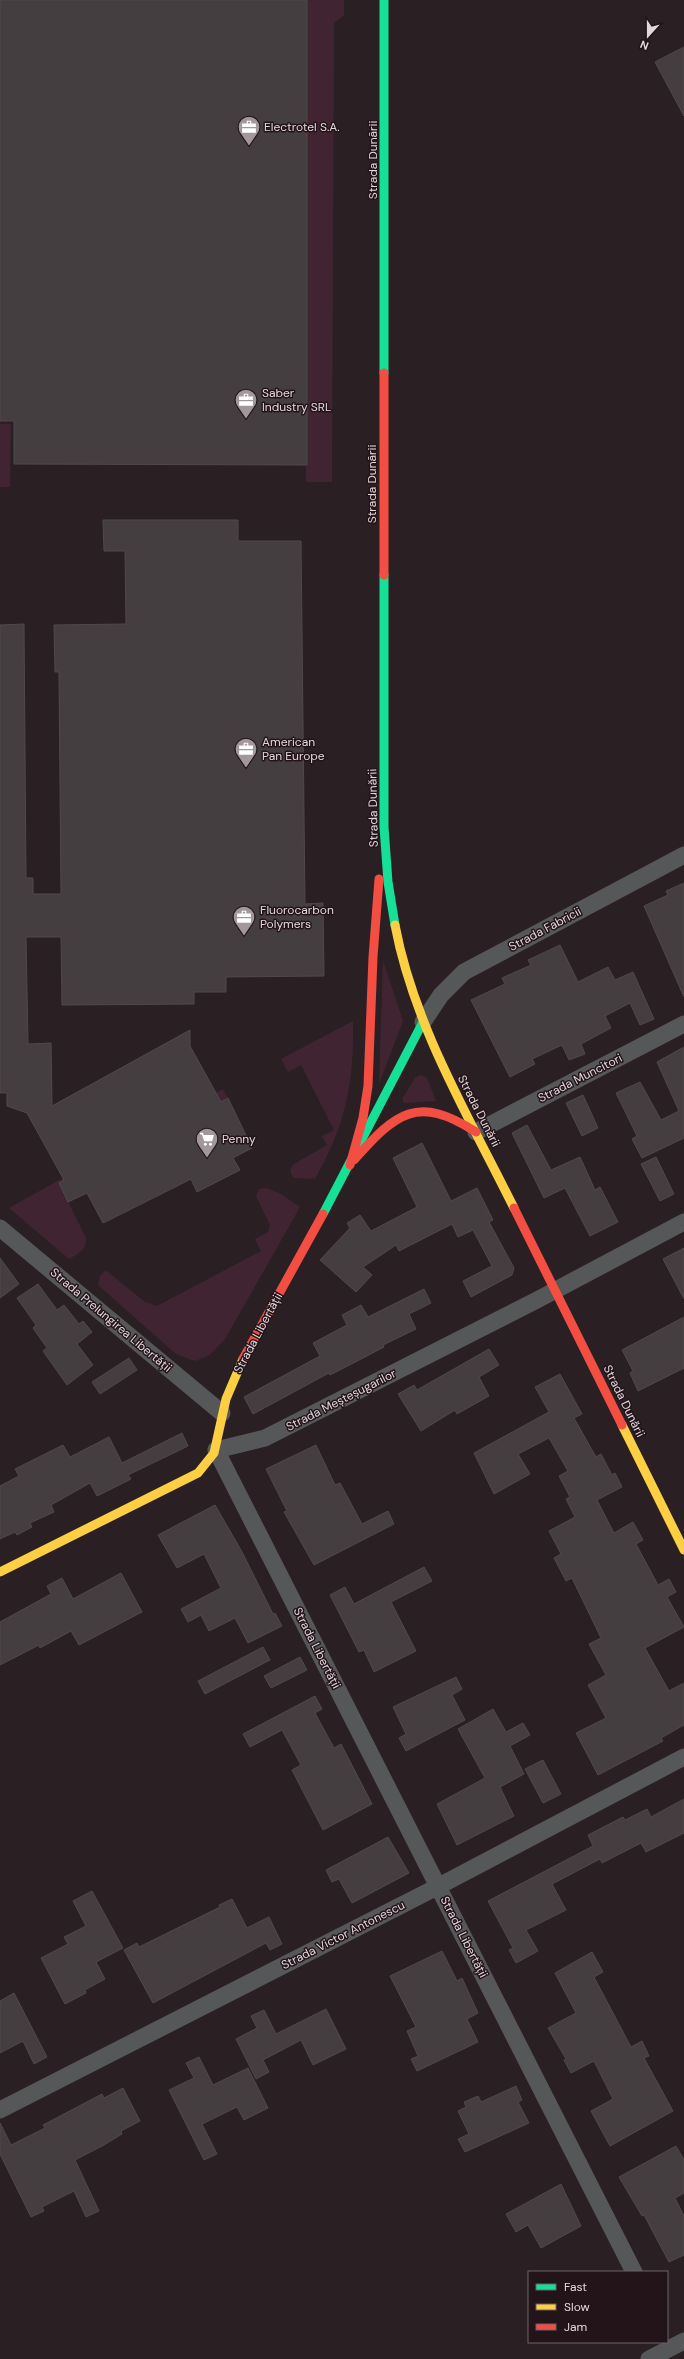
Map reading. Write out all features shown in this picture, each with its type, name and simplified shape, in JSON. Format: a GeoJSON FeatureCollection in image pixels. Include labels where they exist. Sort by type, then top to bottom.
{"type":"FeatureCollection","features":[{"type":"Feature","properties":{"kind":"main road","name":"Strada Dunării"},"geometry":{"type":"LineString","coordinates":[[384,0],[384,826],[389,890],[395,927],[409,983],[423,1022],[476,1132],[684,1550]]}},
{"type":"Feature","properties":{"kind":"main road"},"geometry":{"type":"LineString","coordinates":[[350,1165],[363,1118],[368,1086],[373,957],[384,826]]}},
{"type":"Feature","properties":{"kind":"main road","name":"Strada Libertății"},"geometry":{"type":"LineString","coordinates":[[216,1450],[222,1413],[241,1364],[350,1165],[423,1022]]}},
{"type":"Feature","properties":{"kind":"main road"},"geometry":{"type":"LineString","coordinates":[[350,1165],[386,1125],[409,1113],[431,1111],[445,1114],[457,1119],[476,1132]]}},
{"type":"Feature","properties":{"kind":"main road"},"geometry":{"type":"LineString","coordinates":[[0,1572],[198,1473],[210,1461],[216,1450]]}},
{"type":"Feature","properties":{"kind":"street","name":"Strada Fabricii"},"geometry":{"type":"LineString","coordinates":[[423,1022],[440,995],[464,972],[684,855]]}},
{"type":"Feature","properties":{"kind":"street","name":"Strada Muncitori"},"geometry":{"type":"LineString","coordinates":[[476,1132],[684,1024]]}},
{"type":"Feature","properties":{"kind":"street","name":"Strada Meșteșugarilor"},"geometry":{"type":"LineString","coordinates":[[216,1450],[265,1438],[555,1291],[684,1222]]}},
{"type":"Feature","properties":{"kind":"street","name":"Strada Prelungirea Libertății"},"geometry":{"type":"LineString","coordinates":[[0,1228],[222,1413]]}},
{"type":"Feature","properties":{"kind":"street","name":"Strada Libertății"},"geometry":{"type":"LineString","coordinates":[[216,1450],[633,2271]]}},
{"type":"Feature","properties":{"kind":"street","name":"Strada Victor Antonescu"},"geometry":{"type":"LineString","coordinates":[[0,2110],[439,1886],[684,1757]]}},
{"type":"Feature","properties":{"kind":"street"},"geometry":{"type":"LineString","coordinates":[[649,2359],[675,2346]]}},
{"type":"Feature","properties":{"kind":"shaded area"},"geometry":{"type":"Polygon","coordinates":[[[307,0],[344,0],[344,15],[334,23],[332,482],[306,482],[307,0]]]}},
{"type":"Feature","properties":{"kind":"shaded area"},"geometry":{"type":"Polygon","coordinates":[[[0,424],[11,424],[10,487],[0,487],[0,424]]]}},
{"type":"Feature","properties":{"kind":"shaded area"},"geometry":{"type":"Polygon","coordinates":[[[383,961],[403,1021],[379,1084],[383,961]]]}},
{"type":"Feature","properties":{"kind":"shaded area"},"geometry":{"type":"Polygon","coordinates":[[[353,1021],[350,1084],[341,1121],[334,1140],[315,1179],[293,1178],[290,1170],[294,1164],[327,1145],[322,1136],[334,1130],[301,1065],[288,1072],[281,1059],[353,1021]]]}},
{"type":"Feature","properties":{"kind":"shaded area"},"geometry":{"type":"Polygon","coordinates":[[[420,1075],[427,1078],[436,1101],[404,1103],[402,1099],[415,1078],[420,1075]]]}},
{"type":"Feature","properties":{"kind":"shaded area"},"geometry":{"type":"Polygon","coordinates":[[[223,1089],[228,1098],[59,1183],[86,1238],[83,1249],[69,1259],[9,1208],[223,1089]]]}},
{"type":"Feature","properties":{"kind":"shaded area"},"geometry":{"type":"Polygon","coordinates":[[[266,1188],[279,1193],[300,1207],[225,1339],[210,1355],[195,1361],[176,1354],[98,1285],[100,1276],[105,1271],[108,1272],[145,1302],[157,1306],[261,1251],[255,1239],[268,1232],[270,1225],[256,1196],[259,1189],[266,1188]]]}},
{"type":"Feature","properties":{"kind":"building"},"geometry":{"type":"Polygon","coordinates":[[[0,0],[307,0],[307,465],[14,464],[14,421],[0,421],[0,0]]]}},
{"type":"Feature","properties":{"kind":"building"},"geometry":{"type":"Polygon","coordinates":[[[684,47],[684,116],[655,62],[684,47]]]}},
{"type":"Feature","properties":{"kind":"building"},"geometry":{"type":"Polygon","coordinates":[[[103,520],[238,520],[238,541],[301,541],[305,904],[323,903],[324,976],[226,977],[226,992],[194,992],[194,1004],[62,1005],[61,937],[26,937],[28,1044],[51,1043],[52,1106],[190,1030],[190,1046],[221,1102],[228,1098],[252,1148],[233,1158],[240,1170],[197,1192],[191,1179],[103,1223],[87,1193],[68,1202],[59,1183],[64,1180],[27,1113],[7,1106],[7,1093],[0,1093],[0,625],[24,624],[26,878],[33,878],[33,894],[61,894],[59,672],[55,672],[54,625],[126,624],[125,551],[104,551],[103,520]]]}},
{"type":"Feature","properties":{"kind":"building"},"geometry":{"type":"Polygon","coordinates":[[[684,883],[684,997],[644,906],[668,895],[666,891],[684,883]]]}},
{"type":"Feature","properties":{"kind":"building"},"geometry":{"type":"Polygon","coordinates":[[[560,945],[578,982],[608,967],[615,980],[633,972],[654,1019],[640,1025],[630,1003],[605,1016],[611,1028],[581,1044],[585,1054],[569,1060],[562,1045],[532,1059],[535,1064],[510,1077],[471,1000],[505,984],[502,978],[531,965],[528,960],[560,945]]]}},
{"type":"Feature","properties":{"kind":"building"},"geometry":{"type":"Polygon","coordinates":[[[684,1047],[684,1138],[642,1158],[632,1139],[637,1136],[616,1093],[640,1082],[661,1120],[679,1111],[657,1062],[684,1047]]]}},
{"type":"Feature","properties":{"kind":"building"},"geometry":{"type":"Polygon","coordinates":[[[583,1095],[598,1128],[582,1136],[566,1103],[583,1095]]]}},
{"type":"Feature","properties":{"kind":"building"},"geometry":{"type":"Polygon","coordinates":[[[527,1125],[551,1170],[580,1157],[595,1190],[600,1187],[618,1222],[590,1236],[565,1188],[544,1198],[512,1133],[527,1125]]]}},
{"type":"Feature","properties":{"kind":"building"},"geometry":{"type":"Polygon","coordinates":[[[422,1143],[451,1201],[477,1188],[493,1220],[489,1222],[514,1268],[512,1275],[471,1297],[463,1281],[492,1266],[473,1230],[458,1237],[452,1224],[399,1251],[396,1245],[363,1267],[372,1275],[356,1292],[320,1260],[350,1228],[347,1223],[360,1215],[371,1231],[417,1207],[393,1158],[422,1143]]]}},
{"type":"Feature","properties":{"kind":"building"},"geometry":{"type":"Polygon","coordinates":[[[656,1157],[674,1194],[660,1201],[641,1164],[656,1157]]]}},
{"type":"Feature","properties":{"kind":"building"},"geometry":{"type":"Polygon","coordinates":[[[684,1248],[684,1299],[663,1259],[684,1248]]]}},
{"type":"Feature","properties":{"kind":"building"},"geometry":{"type":"Polygon","coordinates":[[[0,1258],[19,1284],[0,1298],[0,1258]]]}},
{"type":"Feature","properties":{"kind":"building"},"geometry":{"type":"Polygon","coordinates":[[[38,1284],[57,1310],[64,1305],[79,1324],[83,1321],[92,1332],[77,1344],[93,1365],[67,1385],[43,1351],[47,1348],[33,1328],[36,1325],[17,1298],[38,1284]]]}},
{"type":"Feature","properties":{"kind":"building"},"geometry":{"type":"Polygon","coordinates":[[[424,1289],[431,1303],[409,1314],[416,1329],[383,1345],[384,1347],[365,1357],[330,1375],[329,1373],[253,1414],[244,1397],[320,1356],[313,1343],[347,1325],[342,1315],[361,1305],[368,1317],[424,1289]]]}},
{"type":"Feature","properties":{"kind":"building"},"geometry":{"type":"Polygon","coordinates":[[[684,1317],[684,1368],[638,1391],[630,1373],[633,1371],[622,1350],[684,1317]]]}},
{"type":"Feature","properties":{"kind":"building"},"geometry":{"type":"Polygon","coordinates":[[[489,1349],[499,1365],[479,1377],[489,1396],[457,1414],[455,1410],[421,1431],[398,1394],[414,1385],[417,1390],[489,1349]]]}},
{"type":"Feature","properties":{"kind":"building"},"geometry":{"type":"Polygon","coordinates":[[[129,1358],[137,1370],[100,1394],[92,1382],[129,1358]]]}},
{"type":"Feature","properties":{"kind":"building"},"geometry":{"type":"Polygon","coordinates":[[[560,1374],[582,1414],[574,1418],[596,1457],[601,1454],[612,1475],[615,1473],[622,1487],[597,1500],[614,1533],[633,1522],[643,1540],[636,1544],[658,1585],[669,1579],[676,1592],[667,1597],[684,1627],[645,1648],[669,1691],[684,1683],[684,1725],[661,1738],[663,1741],[598,1775],[576,1733],[606,1718],[588,1685],[606,1675],[589,1644],[601,1638],[572,1578],[566,1581],[554,1558],[561,1554],[549,1531],[575,1517],[566,1499],[570,1497],[559,1476],[568,1471],[549,1438],[518,1454],[530,1474],[494,1494],[474,1453],[549,1412],[535,1387],[560,1374]]]}},
{"type":"Feature","properties":{"kind":"building"},"geometry":{"type":"Polygon","coordinates":[[[182,1433],[188,1446],[128,1475],[131,1479],[97,1496],[90,1483],[51,1505],[54,1512],[30,1523],[32,1527],[17,1535],[15,1532],[0,1539],[0,1486],[19,1476],[15,1469],[63,1445],[70,1457],[109,1437],[122,1463],[182,1433]]]}},
{"type":"Feature","properties":{"kind":"building"},"geometry":{"type":"Polygon","coordinates":[[[316,1445],[335,1485],[340,1483],[362,1524],[388,1511],[394,1524],[314,1565],[284,1512],[287,1511],[266,1469],[316,1445]]]}},
{"type":"Feature","properties":{"kind":"building"},"geometry":{"type":"Polygon","coordinates":[[[215,1505],[241,1550],[273,1614],[275,1613],[282,1626],[248,1643],[235,1618],[209,1631],[201,1615],[188,1622],[181,1609],[221,1588],[204,1554],[177,1568],[158,1535],[215,1505]]]}},
{"type":"Feature","properties":{"kind":"building"},"geometry":{"type":"Polygon","coordinates":[[[424,1567],[432,1581],[391,1602],[416,1651],[374,1672],[364,1650],[359,1652],[330,1595],[345,1587],[354,1604],[424,1567]]]}},
{"type":"Feature","properties":{"kind":"building"},"geometry":{"type":"Polygon","coordinates":[[[121,1573],[142,1612],[79,1645],[71,1631],[40,1648],[39,1645],[0,1665],[0,1622],[51,1594],[47,1586],[62,1578],[73,1599],[121,1573]]]}},
{"type":"Feature","properties":{"kind":"building"},"geometry":{"type":"Polygon","coordinates":[[[263,1647],[270,1660],[205,1694],[198,1681],[263,1647]]]}},
{"type":"Feature","properties":{"kind":"building"},"geometry":{"type":"Polygon","coordinates":[[[300,1657],[307,1670],[271,1688],[264,1676],[300,1657]]]}},
{"type":"Feature","properties":{"kind":"building"},"geometry":{"type":"Polygon","coordinates":[[[456,1677],[462,1689],[452,1695],[465,1720],[406,1751],[399,1738],[406,1734],[393,1707],[456,1677]]]}},
{"type":"Feature","properties":{"kind":"building"},"geometry":{"type":"Polygon","coordinates":[[[315,1696],[322,1709],[315,1713],[334,1748],[341,1744],[372,1804],[323,1830],[292,1770],[301,1765],[282,1730],[250,1747],[243,1734],[315,1696]]]}},
{"type":"Feature","properties":{"kind":"building"},"geometry":{"type":"Polygon","coordinates":[[[493,1709],[506,1732],[523,1723],[530,1735],[510,1746],[524,1774],[500,1787],[514,1816],[457,1845],[437,1804],[485,1778],[458,1729],[493,1709]]]}},
{"type":"Feature","properties":{"kind":"building"},"geometry":{"type":"Polygon","coordinates":[[[543,1760],[561,1794],[543,1803],[525,1769],[543,1760]]]}},
{"type":"Feature","properties":{"kind":"building"},"geometry":{"type":"Polygon","coordinates":[[[684,1799],[684,1833],[646,1852],[641,1843],[602,1863],[600,1859],[552,1884],[566,1910],[526,1930],[538,1951],[516,1963],[509,1950],[513,1948],[488,1901],[593,1846],[588,1835],[623,1817],[625,1820],[647,1809],[651,1817],[684,1799]]]}},
{"type":"Feature","properties":{"kind":"building"},"geometry":{"type":"Polygon","coordinates":[[[388,1837],[409,1873],[352,1903],[339,1879],[332,1882],[326,1870],[388,1837]]]}},
{"type":"Feature","properties":{"kind":"building"},"geometry":{"type":"Polygon","coordinates":[[[92,1891],[123,1948],[96,1962],[105,1979],[85,1990],[86,1993],[65,2004],[41,1958],[68,1944],[64,1937],[86,1926],[73,1901],[92,1891]]]}},
{"type":"Feature","properties":{"kind":"building"},"geometry":{"type":"Polygon","coordinates":[[[232,1899],[247,1928],[269,1917],[282,1944],[270,1950],[266,1943],[153,2003],[124,1950],[137,1943],[139,1947],[220,1907],[219,1905],[232,1899]]]}},
{"type":"Feature","properties":{"kind":"building"},"geometry":{"type":"Polygon","coordinates":[[[442,1951],[457,1981],[462,1978],[478,2013],[467,2019],[478,2042],[417,2071],[411,2059],[418,2056],[407,2031],[416,2027],[390,1976],[442,1951]]]}},
{"type":"Feature","properties":{"kind":"building"},"geometry":{"type":"Polygon","coordinates":[[[592,1952],[603,1972],[594,1977],[631,2047],[642,2041],[649,2056],[644,2058],[673,2111],[610,2146],[591,2111],[613,2099],[594,2061],[571,2073],[564,2060],[566,2059],[548,2028],[576,2013],[555,1973],[592,1952]]]}},
{"type":"Feature","properties":{"kind":"building"},"geometry":{"type":"Polygon","coordinates":[[[14,1993],[47,2057],[34,2064],[23,2041],[0,2053],[0,2001],[14,1993]]]}},
{"type":"Feature","properties":{"kind":"building"},"geometry":{"type":"Polygon","coordinates":[[[326,2009],[346,2049],[313,2065],[301,2040],[263,2060],[269,2072],[256,2079],[236,2039],[257,2028],[251,2016],[264,2010],[276,2034],[326,2009]]]}},
{"type":"Feature","properties":{"kind":"building"},"geometry":{"type":"Polygon","coordinates":[[[199,2057],[213,2085],[248,2068],[268,2108],[244,2120],[237,2107],[202,2124],[217,2154],[204,2160],[169,2090],[194,2078],[186,2063],[199,2057]]]}},
{"type":"Feature","properties":{"kind":"building"},"geometry":{"type":"Polygon","coordinates":[[[516,2086],[522,2100],[518,2102],[529,2123],[465,2152],[458,2139],[469,2134],[458,2111],[466,2107],[464,2102],[478,2096],[481,2102],[516,2086]]]}},
{"type":"Feature","properties":{"kind":"building"},"geometry":{"type":"Polygon","coordinates":[[[123,2088],[140,2121],[121,2131],[122,2134],[104,2145],[75,2160],[99,2211],[86,2217],[74,2191],[42,2207],[44,2211],[31,2217],[0,2154],[0,2123],[11,2145],[45,2128],[43,2125],[102,2094],[104,2098],[123,2088]]]}},
{"type":"Feature","properties":{"kind":"building"},"geometry":{"type":"Polygon","coordinates":[[[676,2146],[684,2160],[684,2193],[675,2198],[684,2216],[684,2255],[669,2262],[644,2215],[642,2216],[619,2177],[676,2146]]]}},
{"type":"Feature","properties":{"kind":"building"},"geometry":{"type":"Polygon","coordinates":[[[561,2184],[581,2226],[541,2248],[528,2225],[516,2232],[506,2214],[561,2184]]]}},
{"type":"Feature","properties":{"kind":"traffic: fast"},"geometry":{"type":"LineString","coordinates":[[384,0],[384,373]]}},
{"type":"Feature","properties":{"kind":"traffic: fast"},"geometry":{"type":"LineString","coordinates":[[384,575],[384,827],[388,882],[395,925]]}},
{"type":"Feature","properties":{"kind":"traffic: fast"},"geometry":{"type":"LineString","coordinates":[[323,1214],[423,1022]]}},
{"type":"Feature","properties":{"kind":"traffic: slow"},"geometry":{"type":"LineString","coordinates":[[395,925],[415,999],[429,1035],[462,1105],[514,1208]]}},
{"type":"Feature","properties":{"kind":"traffic: slow"},"geometry":{"type":"LineString","coordinates":[[0,1572],[198,1473],[214,1453],[226,1399],[243,1359]]}},
{"type":"Feature","properties":{"kind":"traffic: slow"},"geometry":{"type":"LineString","coordinates":[[622,1425],[684,1550]]}},
{"type":"Feature","properties":{"kind":"traffic: jam"},"geometry":{"type":"LineString","coordinates":[[384,373],[384,575]]}},
{"type":"Feature","properties":{"kind":"traffic: jam"},"geometry":{"type":"LineString","coordinates":[[350,1165],[363,1118],[368,1086],[373,957],[379,879]]}},
{"type":"Feature","properties":{"kind":"traffic: jam"},"geometry":{"type":"LineString","coordinates":[[354,1160],[382,1130],[396,1120],[409,1114],[423,1112],[438,1114],[456,1120],[476,1132]]}},
{"type":"Feature","properties":{"kind":"traffic: jam"},"geometry":{"type":"LineString","coordinates":[[514,1208],[622,1425]]}},
{"type":"Feature","properties":{"kind":"traffic: jam"},"geometry":{"type":"LineString","coordinates":[[243,1359],[323,1214]]}},
{"type":"Feature","properties":{"kind":"place","name":"Electrotel S.A."},"geometry":{"type":"Point","coordinates":[249,146]}},
{"type":"Feature","properties":{"kind":"place","name":"Saber Industry SRL"},"geometry":{"type":"Point","coordinates":[246,420]}},
{"type":"Feature","properties":{"kind":"place","name":"American Pan Europe"},"geometry":{"type":"Point","coordinates":[246,768]}},
{"type":"Feature","properties":{"kind":"place","name":"Fluorocarbon Polymers"},"geometry":{"type":"Point","coordinates":[244,936]}},
{"type":"Feature","properties":{"kind":"place","name":"Penny"},"geometry":{"type":"Point","coordinates":[207,1158]}}]}
